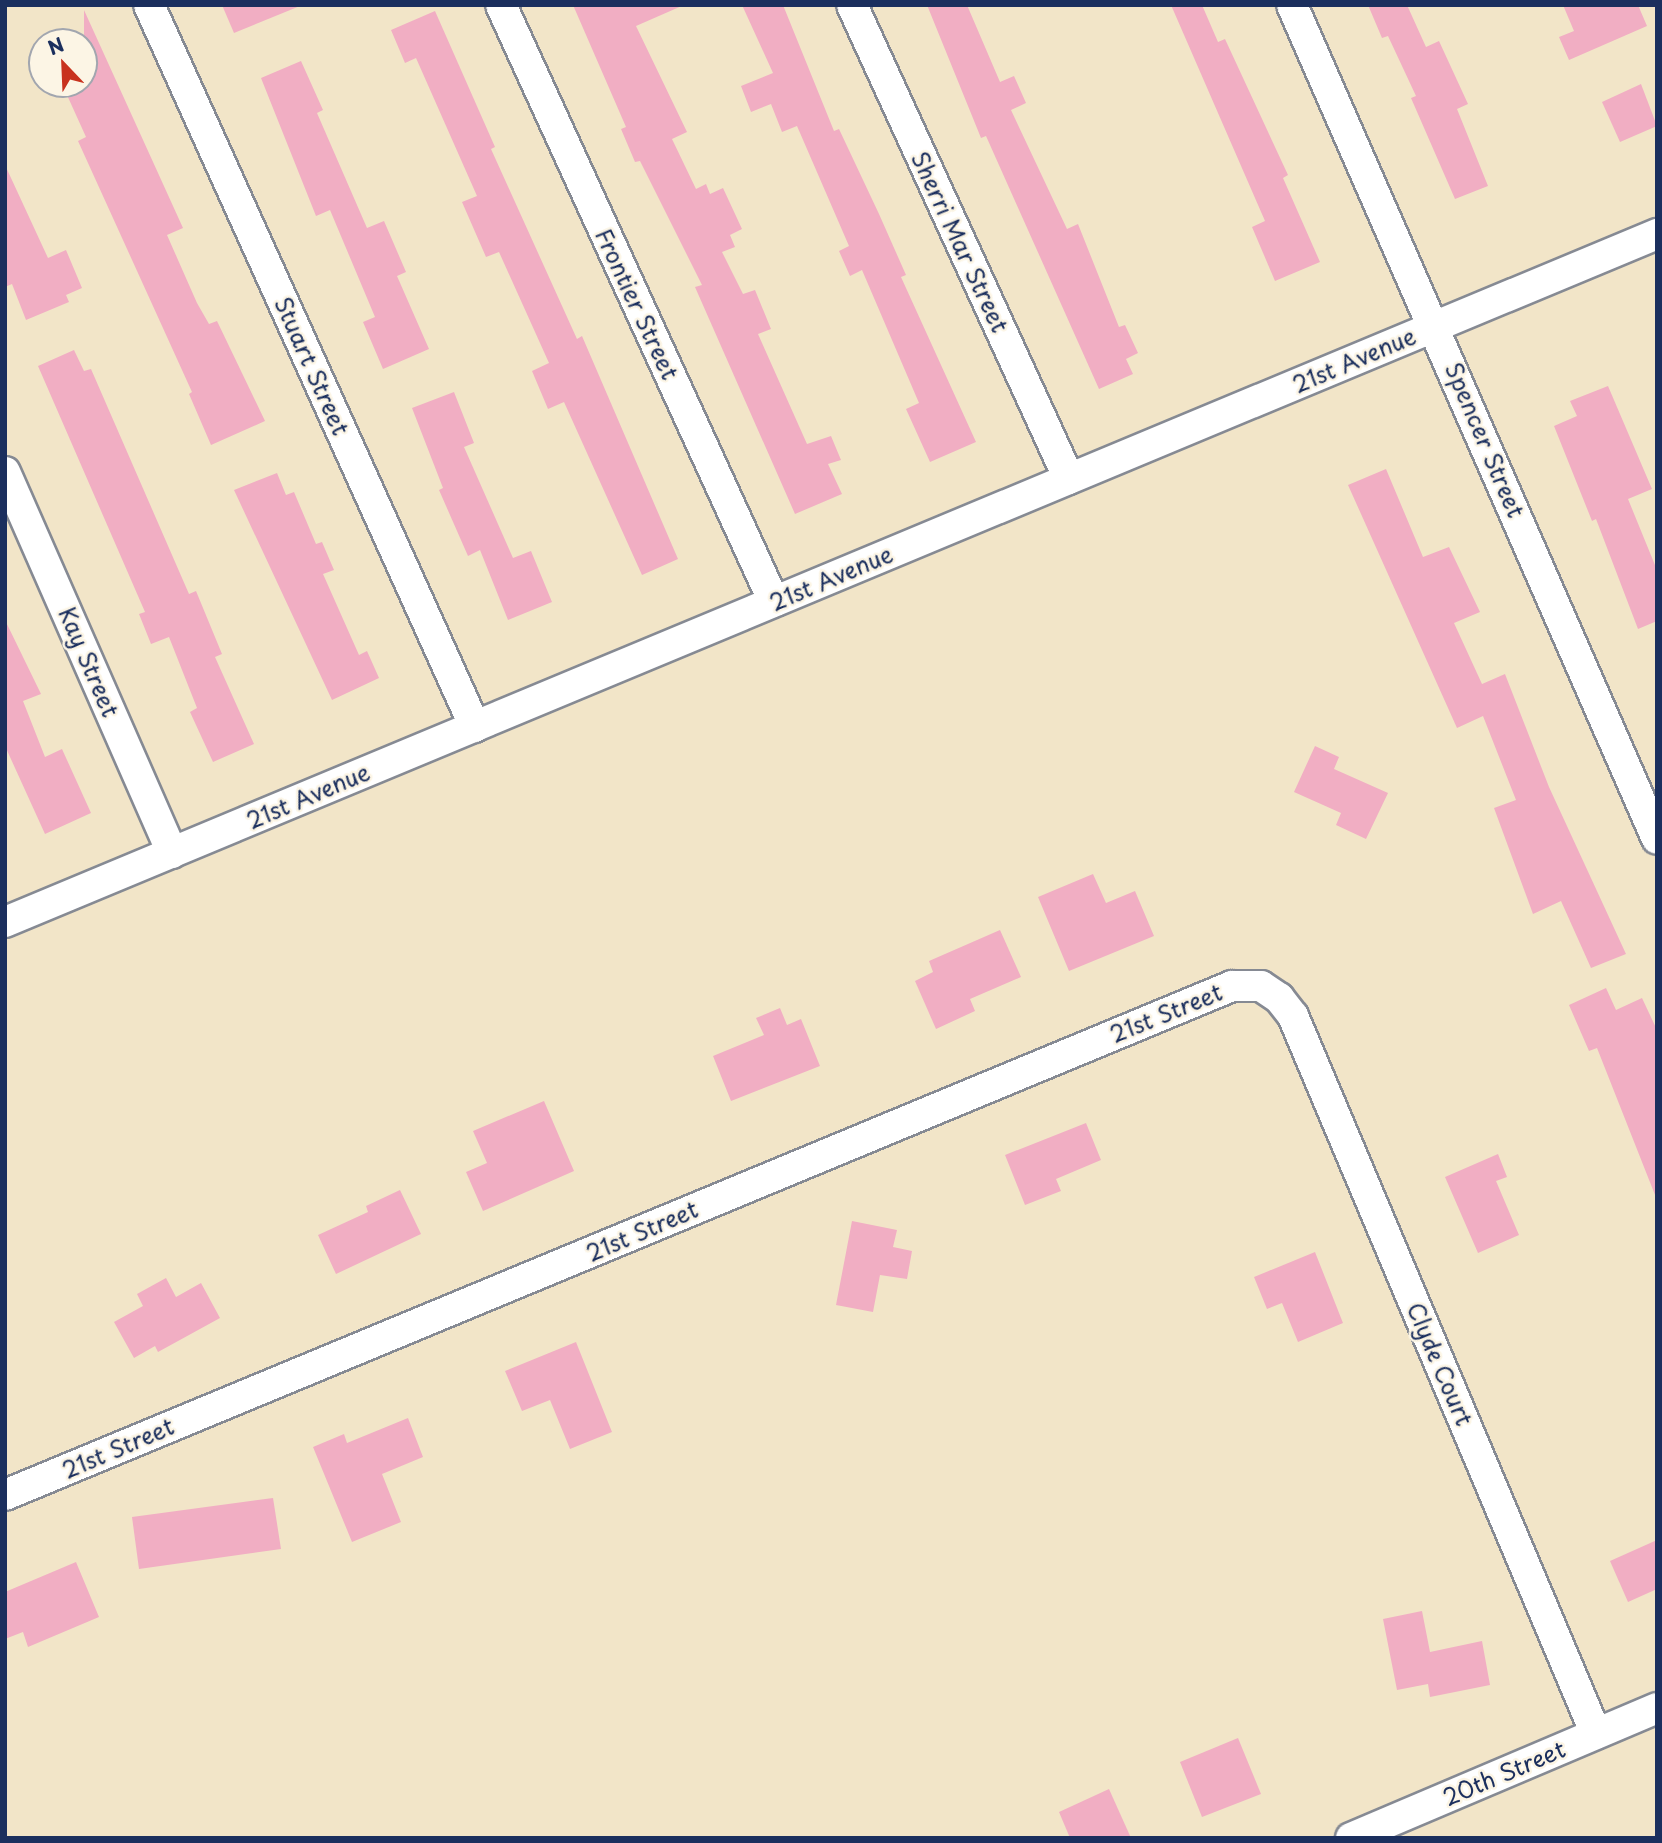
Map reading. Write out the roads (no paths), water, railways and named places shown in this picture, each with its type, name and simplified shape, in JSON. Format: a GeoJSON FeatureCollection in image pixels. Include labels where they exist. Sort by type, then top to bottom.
{"type":"FeatureCollection","features":[{"type":"Feature","properties":{"kind":"street","name":"Stuart Street"},"geometry":{"type":"LineString","coordinates":[[149,5],[475,727]]}},
{"type":"Feature","properties":{"kind":"street","name":"Frontier Street"},"geometry":{"type":"LineString","coordinates":[[501,5],[774,602]]}},
{"type":"Feature","properties":{"kind":"street","name":"Sherri Mar Street"},"geometry":{"type":"LineString","coordinates":[[852,5],[1069,479]]}},
{"type":"Feature","properties":{"kind":"street","name":"Spencer Street"},"geometry":{"type":"LineString","coordinates":[[1292,5],[1436,326],[1657,839]]}},
{"type":"Feature","properties":{"kind":"street","name":"21st Avenue"},"geometry":{"type":"LineString","coordinates":[[5,922],[1657,234]]}},
{"type":"Feature","properties":{"kind":"street","name":"Kay Street"},"geometry":{"type":"LineString","coordinates":[[5,472],[172,853]]}},
{"type":"Feature","properties":{"kind":"street","name":"21st Street"},"geometry":{"type":"LineString","coordinates":[[5,1495],[1232,986],[1261,986],[1279,998]]}},
{"type":"Feature","properties":{"kind":"street","name":"Clyde Court"},"geometry":{"type":"LineString","coordinates":[[1279,998],[1293,1016],[1596,1734]]}},
{"type":"Feature","properties":{"kind":"street","name":"20th Street"},"geometry":{"type":"LineString","coordinates":[[1351,1838],[1657,1708]]}}]}
